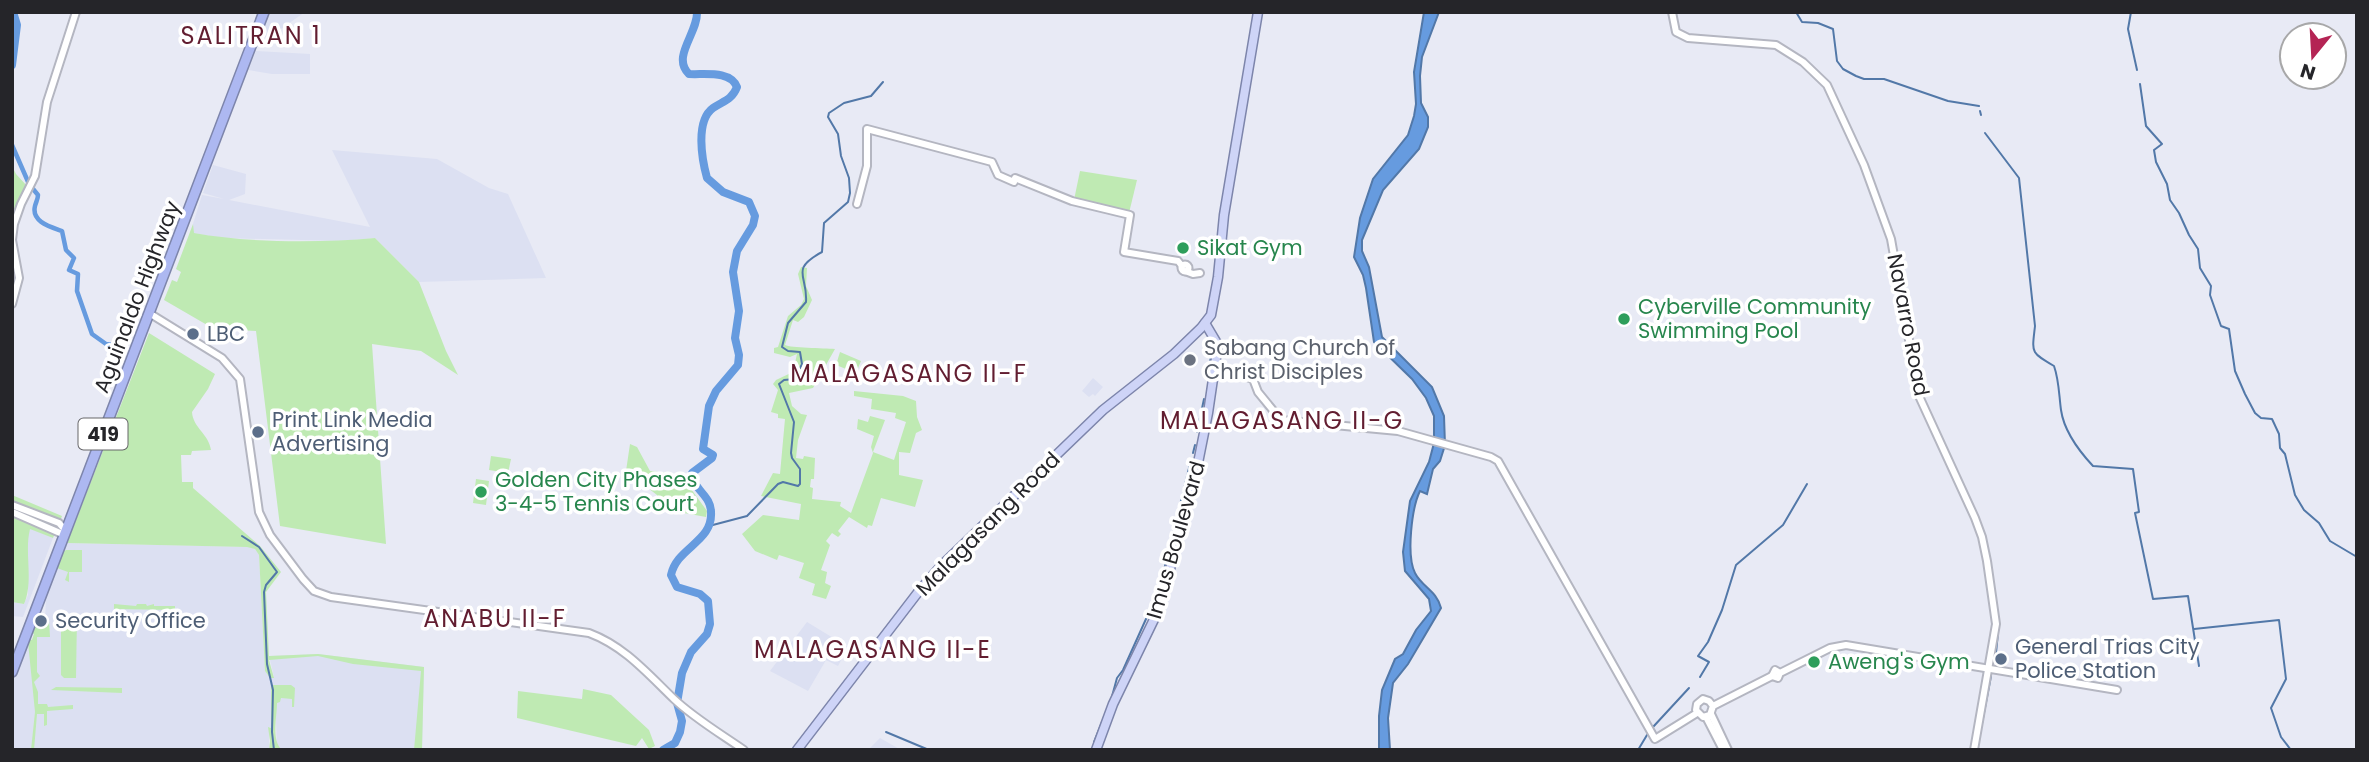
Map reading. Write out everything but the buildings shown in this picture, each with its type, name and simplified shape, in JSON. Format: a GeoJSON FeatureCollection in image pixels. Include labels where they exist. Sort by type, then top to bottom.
{"type":"FeatureCollection","features":[{"type":"Feature","properties":{"kind":"highway","name":"Aguinaldo Highway"},"geometry":{"type":"LineString","coordinates":[[12,673],[63,530],[149,313],[258,12]]}},
{"type":"Feature","properties":{"kind":"highway","name":"Aguinaldo Highway"},"geometry":{"type":"LineString","coordinates":[[12,661],[264,12]]}},
{"type":"Feature","properties":{"kind":"main road"},"geometry":{"type":"LineString","coordinates":[[1205,323],[1215,304],[1224,215],[1258,12]]}},
{"type":"Feature","properties":{"kind":"main road","name":"Imus Boulevard"},"geometry":{"type":"LineString","coordinates":[[1096,750],[1113,704],[1163,597],[1195,478],[1209,413],[1219,343],[1205,323]]}},
{"type":"Feature","properties":{"kind":"main road","name":"Malagasang Road"},"geometry":{"type":"LineString","coordinates":[[797,750],[940,567],[1102,410],[1174,354],[1205,323]]}},
{"type":"Feature","properties":{"kind":"street"},"geometry":{"type":"LineString","coordinates":[[12,304],[19,278],[12,240],[14,224],[30,187],[47,102],[76,12]]}},
{"type":"Feature","properties":{"kind":"street","name":"Navarro Road"},"geometry":{"type":"LineString","coordinates":[[1672,12],[1676,32],[1688,37],[1776,45],[1818,76],[1832,94],[1864,165],[1891,239],[1919,396],[1982,537],[1996,624],[1974,750]]}},
{"type":"Feature","properties":{"kind":"street"},"geometry":{"type":"LineString","coordinates":[[857,204],[867,166],[867,129],[992,162],[998,175],[1072,201],[1130,215],[1124,252],[1178,261],[1185,268]]}},
{"type":"Feature","properties":{"kind":"street"},"geometry":{"type":"LineString","coordinates":[[149,313],[222,358],[240,379],[259,512],[270,535],[314,591],[331,597],[589,633],[610,641],[629,655],[674,699],[744,750]]}},
{"type":"Feature","properties":{"kind":"street"},"geometry":{"type":"LineString","coordinates":[[1214,366],[1253,379],[1260,395],[1281,421],[1398,431],[1497,461],[1655,739],[1697,713],[1708,716],[1726,750]]}},
{"type":"Feature","properties":{"kind":"street"},"geometry":{"type":"LineString","coordinates":[[14,504],[63,530]]}},
{"type":"Feature","properties":{"kind":"street"},"geometry":{"type":"LineString","coordinates":[[12,512],[63,530]]}},
{"type":"Feature","properties":{"kind":"street"},"geometry":{"type":"LineString","coordinates":[[1708,716],[1713,706],[1772,676],[1773,671],[1780,673],[1830,648],[1846,645],[2118,690]]}},
{"type":"Feature","properties":{"kind":"street"},"geometry":{"type":"LineString","coordinates":[[1697,713],[1697,704],[1703,699],[1713,706]]}},
{"type":"Feature","properties":{"kind":"shaded area"},"geometry":{"type":"Polygon","coordinates":[[[270,12],[305,12],[268,38],[261,36],[270,12]]]}},
{"type":"Feature","properties":{"kind":"shaded area"},"geometry":{"type":"Polygon","coordinates":[[[256,51],[310,54],[310,74],[272,74],[248,70],[256,51]]]}},
{"type":"Feature","properties":{"kind":"shaded area"},"geometry":{"type":"Polygon","coordinates":[[[332,150],[437,159],[489,188],[508,194],[546,278],[419,282],[375,238],[341,241],[221,238],[193,233],[202,195],[224,199],[203,193],[213,165],[246,174],[245,194],[229,200],[370,227],[332,150]]]}},
{"type":"Feature","properties":{"kind":"shaded area"},"geometry":{"type":"Polygon","coordinates":[[[1093,378],[1103,387],[1095,396],[1093,394],[1089,397],[1082,391],[1093,378]]]}},
{"type":"Feature","properties":{"kind":"shaded area"},"geometry":{"type":"Polygon","coordinates":[[[30,528],[53,538],[23,617],[12,616],[12,602],[24,604],[28,595],[26,542],[30,528]]]}},
{"type":"Feature","properties":{"kind":"shaded area"},"geometry":{"type":"Polygon","coordinates":[[[67,543],[255,549],[259,555],[265,671],[270,678],[274,677],[269,656],[318,654],[424,667],[422,750],[277,750],[275,692],[271,685],[269,750],[12,750],[12,684],[29,639],[32,640],[34,634],[31,633],[36,623],[45,623],[46,597],[67,543]]]}},
{"type":"Feature","properties":{"kind":"shaded area"},"geometry":{"type":"Polygon","coordinates":[[[807,622],[848,647],[838,666],[826,660],[808,691],[770,671],[807,622]]]}},
{"type":"Feature","properties":{"kind":"shaded area"},"geometry":{"type":"Polygon","coordinates":[[[880,738],[901,750],[868,750],[880,738]]]}},
{"type":"Feature","properties":{"kind":"green space"},"geometry":{"type":"Polygon","coordinates":[[[12,166],[27,186],[12,224],[12,166]]]}},
{"type":"Feature","properties":{"kind":"green space"},"geometry":{"type":"Polygon","coordinates":[[[1080,171],[1137,180],[1129,213],[1074,200],[1080,171]]]}},
{"type":"Feature","properties":{"kind":"green space"},"geometry":{"type":"Polygon","coordinates":[[[193,224],[194,233],[238,239],[331,241],[375,238],[419,282],[458,375],[421,351],[372,344],[386,544],[280,526],[256,331],[214,329],[164,300],[172,280],[177,282],[181,272],[176,269],[193,224]]]}},
{"type":"Feature","properties":{"kind":"green space"},"geometry":{"type":"Polygon","coordinates":[[[801,267],[807,268],[806,286],[812,300],[804,317],[798,322],[793,320],[785,345],[835,349],[813,388],[789,393],[792,406],[801,414],[807,415],[798,440],[796,458],[815,458],[814,479],[811,479],[810,487],[813,488],[812,499],[841,502],[840,506],[851,513],[873,453],[871,447],[874,436],[857,429],[858,419],[868,422],[870,416],[885,420],[873,452],[894,460],[906,422],[895,418],[896,413],[871,409],[872,399],[854,396],[854,391],[903,396],[916,401],[917,417],[922,430],[916,433],[910,453],[899,452],[899,475],[923,480],[915,507],[881,498],[872,526],[868,525],[867,528],[849,517],[838,531],[841,534],[838,537],[832,533],[826,541],[830,545],[821,570],[827,572],[825,583],[831,586],[826,599],[812,595],[815,584],[799,578],[804,563],[779,555],[777,560],[755,551],[742,534],[763,515],[799,520],[801,504],[761,496],[773,473],[780,474],[785,419],[778,418],[778,414],[771,412],[778,390],[773,384],[793,372],[797,354],[790,357],[774,353],[774,348],[778,347],[788,316],[804,299],[798,274],[801,267]]]}},
{"type":"Feature","properties":{"kind":"green space"},"geometry":{"type":"Polygon","coordinates":[[[149,333],[215,374],[192,412],[211,450],[192,451],[191,455],[181,455],[182,482],[193,482],[193,488],[260,546],[281,572],[266,592],[269,656],[318,654],[424,667],[422,750],[414,750],[421,671],[353,664],[318,656],[269,660],[274,678],[270,678],[265,671],[259,555],[255,549],[67,543],[149,333]]]}},
{"type":"Feature","properties":{"kind":"green space"},"geometry":{"type":"Polygon","coordinates":[[[840,352],[861,361],[856,373],[836,365],[840,352]]]}},
{"type":"Feature","properties":{"kind":"green space"},"geometry":{"type":"Polygon","coordinates":[[[630,444],[637,447],[650,471],[681,475],[707,511],[706,517],[657,508],[657,495],[626,471],[630,444]]]}},
{"type":"Feature","properties":{"kind":"green space"},"geometry":{"type":"Polygon","coordinates":[[[491,456],[511,459],[508,473],[489,470],[491,456]]]}},
{"type":"Feature","properties":{"kind":"green space","name":"Golden City Phases 3-4-5 Tennis Court"},"geometry":{"type":"Polygon","coordinates":[[[476,479],[489,481],[486,505],[473,503],[476,479]]]}},
{"type":"Feature","properties":{"kind":"green space"},"geometry":{"type":"Polygon","coordinates":[[[12,495],[62,516],[53,538],[30,529],[28,586],[24,604],[12,602],[12,495]]]}},
{"type":"Feature","properties":{"kind":"green space"},"geometry":{"type":"Polygon","coordinates":[[[66,550],[82,550],[82,572],[69,572],[69,582],[65,580],[68,572],[57,568],[55,571],[66,550]]]}},
{"type":"Feature","properties":{"kind":"green space"},"geometry":{"type":"Polygon","coordinates":[[[114,604],[175,606],[175,610],[114,609],[114,604]]]}},
{"type":"Feature","properties":{"kind":"green space"},"geometry":{"type":"Polygon","coordinates":[[[64,617],[77,617],[76,678],[64,678],[61,675],[61,620],[64,617]]]}},
{"type":"Feature","properties":{"kind":"green space"},"geometry":{"type":"Polygon","coordinates":[[[45,620],[49,620],[50,637],[37,637],[37,672],[40,676],[34,682],[38,692],[38,704],[47,704],[48,707],[73,705],[73,709],[47,711],[47,725],[44,726],[44,714],[37,714],[34,750],[31,750],[35,712],[28,642],[29,639],[32,640],[34,634],[31,633],[36,623],[45,623],[45,620]]]}},
{"type":"Feature","properties":{"kind":"green space"},"geometry":{"type":"Polygon","coordinates":[[[271,685],[291,685],[295,688],[294,707],[292,699],[281,698],[277,703],[276,734],[282,750],[269,750],[271,685]]]}},
{"type":"Feature","properties":{"kind":"green space"},"geometry":{"type":"Polygon","coordinates":[[[56,687],[122,688],[122,693],[51,690],[56,687]]]}},
{"type":"Feature","properties":{"kind":"green space"},"geometry":{"type":"Polygon","coordinates":[[[583,689],[611,695],[649,730],[655,746],[649,749],[642,738],[636,746],[517,718],[518,691],[582,699],[583,689]]]}},
{"type":"Feature","properties":{"kind":"water"},"geometry":{"type":"Polygon","coordinates":[[[1424,12],[1439,12],[1422,57],[1420,76],[1421,103],[1428,117],[1428,127],[1419,149],[1383,190],[1362,240],[1362,251],[1369,267],[1382,337],[1432,387],[1444,416],[1445,445],[1440,461],[1433,469],[1427,494],[1420,491],[1417,498],[1411,543],[1415,573],[1436,597],[1441,608],[1408,664],[1393,683],[1388,718],[1390,750],[1379,750],[1382,690],[1395,659],[1403,654],[1416,630],[1431,611],[1429,599],[1405,571],[1403,552],[1410,501],[1429,462],[1434,443],[1434,416],[1426,398],[1412,379],[1374,342],[1363,275],[1354,257],[1360,218],[1373,179],[1408,135],[1414,116],[1414,72],[1424,12]]]}},
{"type":"Feature","properties":{"kind":"waterway"},"geometry":{"type":"LineString","coordinates":[[12,65],[17,25],[13,12]]}},
{"type":"Feature","properties":{"kind":"waterway"},"geometry":{"type":"LineString","coordinates":[[663,750],[675,743],[680,732],[682,721],[677,703],[682,673],[691,652],[707,634],[710,624],[708,601],[700,594],[677,587],[671,575],[680,558],[701,538],[710,522],[710,506],[695,484],[692,473],[712,458],[713,455],[703,449],[709,406],[716,391],[738,365],[735,338],[739,311],[733,272],[737,251],[753,225],[755,216],[749,202],[723,192],[707,178],[701,141],[704,122],[707,114],[730,98],[737,87],[729,78],[689,74],[684,67],[684,52],[697,12]]}},
{"type":"Feature","properties":{"kind":"waterway"},"geometry":{"type":"LineString","coordinates":[[1796,12],[1802,22],[1818,23],[1833,29],[1837,61],[1843,69],[1856,76],[1864,79],[1884,79],[1948,101],[1979,106]]}},
{"type":"Feature","properties":{"kind":"waterway"},"geometry":{"type":"LineString","coordinates":[[2131,12],[2128,29],[2137,70]]}},
{"type":"Feature","properties":{"kind":"waterway"},"geometry":{"type":"LineString","coordinates":[[709,526],[747,516],[778,484],[800,484],[800,469],[791,453],[794,422],[779,384],[784,380],[795,379],[802,364],[800,352],[788,351],[782,347],[788,323],[806,302],[803,269],[812,258],[822,252],[824,223],[848,202],[850,193],[838,134],[828,117],[829,113],[844,103],[871,96],[883,82]]}},
{"type":"Feature","properties":{"kind":"waterway"},"geometry":{"type":"LineString","coordinates":[[2140,84],[2146,126],[2162,144],[2154,150],[2156,162],[2167,184],[2170,200],[2198,249],[2200,268],[2211,286],[2210,295],[2221,326],[2229,329],[2235,371],[2245,394],[2255,413],[2261,418],[2272,419],[2279,434],[2280,448],[2285,454],[2295,495],[2304,510],[2319,523],[2330,541],[2357,557]]}},
{"type":"Feature","properties":{"kind":"waterway"},"geometry":{"type":"LineString","coordinates":[[1980,111],[1981,115]]}},
{"type":"Feature","properties":{"kind":"waterway"},"geometry":{"type":"LineString","coordinates":[[1985,133],[2019,178],[2035,326],[2034,351],[2054,366],[2065,425],[2093,466],[2133,469],[2139,512],[2135,513],[2153,599],[2188,596],[2199,666]]}},
{"type":"Feature","properties":{"kind":"waterway"},"geometry":{"type":"LineString","coordinates":[[12,145],[29,184],[38,195],[36,216],[43,223],[62,231],[66,250],[74,258],[69,270],[78,274],[77,291],[92,334],[106,344],[125,347]]}},
{"type":"Feature","properties":{"kind":"waterway"},"geometry":{"type":"LineString","coordinates":[[1208,377],[1213,342]]}},
{"type":"Feature","properties":{"kind":"waterway"},"geometry":{"type":"LineString","coordinates":[[1197,432],[1204,399]]}},
{"type":"Feature","properties":{"kind":"waterway"},"geometry":{"type":"LineString","coordinates":[[1193,453],[1195,445]]}},
{"type":"Feature","properties":{"kind":"waterway"},"geometry":{"type":"LineString","coordinates":[[1168,554],[1191,460]]}},
{"type":"Feature","properties":{"kind":"waterway"},"geometry":{"type":"LineString","coordinates":[[1700,677],[1709,662],[1698,656],[1708,642],[1722,610],[1736,565],[1783,525],[1807,484]]}},
{"type":"Feature","properties":{"kind":"waterway"},"geometry":{"type":"LineString","coordinates":[[242,536],[259,547],[277,572],[266,585],[264,592],[267,664],[273,690],[274,750]]}},
{"type":"Feature","properties":{"kind":"waterway"},"geometry":{"type":"LineString","coordinates":[[1111,700],[1117,678],[1155,599],[1168,556]]}},
{"type":"Feature","properties":{"kind":"waterway"},"geometry":{"type":"LineString","coordinates":[[1994,591],[1997,610]]}},
{"type":"Feature","properties":{"kind":"waterway"},"geometry":{"type":"LineString","coordinates":[[2194,629],[2279,620],[2286,679],[2271,708],[2281,737],[2291,750]]}},
{"type":"Feature","properties":{"kind":"waterway"},"geometry":{"type":"LineString","coordinates":[[1996,653],[1998,633]]}},
{"type":"Feature","properties":{"kind":"waterway"},"geometry":{"type":"LineString","coordinates":[[1979,739],[1991,676]]}},
{"type":"Feature","properties":{"kind":"waterway"},"geometry":{"type":"LineString","coordinates":[[1653,727],[1689,688]]}},
{"type":"Feature","properties":{"kind":"waterway"},"geometry":{"type":"LineString","coordinates":[[1094,742],[1102,722]]}},
{"type":"Feature","properties":{"kind":"waterway"},"geometry":{"type":"LineString","coordinates":[[886,732],[929,750]]}},
{"type":"Feature","properties":{"kind":"waterway"},"geometry":{"type":"LineString","coordinates":[[1638,750],[1647,735]]}},
{"type":"Feature","properties":{"kind":"place","name":"Sikat Gym"},"geometry":{"type":"Point","coordinates":[1183,248]}},
{"type":"Feature","properties":{"kind":"place","name":"Cyberville Community Swimming Pool"},"geometry":{"type":"Point","coordinates":[1624,319]}},
{"type":"Feature","properties":{"kind":"place","name":"LBC"},"geometry":{"type":"Point","coordinates":[193,334]}},
{"type":"Feature","properties":{"kind":"place","name":"Sabang Church of Christ Disciples"},"geometry":{"type":"Point","coordinates":[1190,360]}},
{"type":"Feature","properties":{"kind":"place","name":"Print Link Media Advertising"},"geometry":{"type":"Point","coordinates":[258,432]}},
{"type":"Feature","properties":{"kind":"place","name":"Golden City Phases 3-4-5 Tennis Court"},"geometry":{"type":"Point","coordinates":[481,492]}},
{"type":"Feature","properties":{"kind":"place","name":"Security Office"},"geometry":{"type":"Point","coordinates":[41,621]}},
{"type":"Feature","properties":{"kind":"place","name":"General Trias City Police Station"},"geometry":{"type":"Point","coordinates":[2001,659]}},
{"type":"Feature","properties":{"kind":"place","name":"Aweng's Gym"},"geometry":{"type":"Point","coordinates":[1814,662]}},
{"type":"Feature","properties":{"kind":"district","name":"SALITRAN 1"},"geometry":{"type":"Point","coordinates":[251,36]}},
{"type":"Feature","properties":{"kind":"district","name":"MALAGASANG II-F"},"geometry":{"type":"Point","coordinates":[909,374]}},
{"type":"Feature","properties":{"kind":"district","name":"MALAGASANG II-G"},"geometry":{"type":"Point","coordinates":[1282,421]}},
{"type":"Feature","properties":{"kind":"district","name":"ANABU II-F"},"geometry":{"type":"Point","coordinates":[495,619]}},
{"type":"Feature","properties":{"kind":"district","name":"MALAGASANG II-E"},"geometry":{"type":"Point","coordinates":[873,650]}}]}
